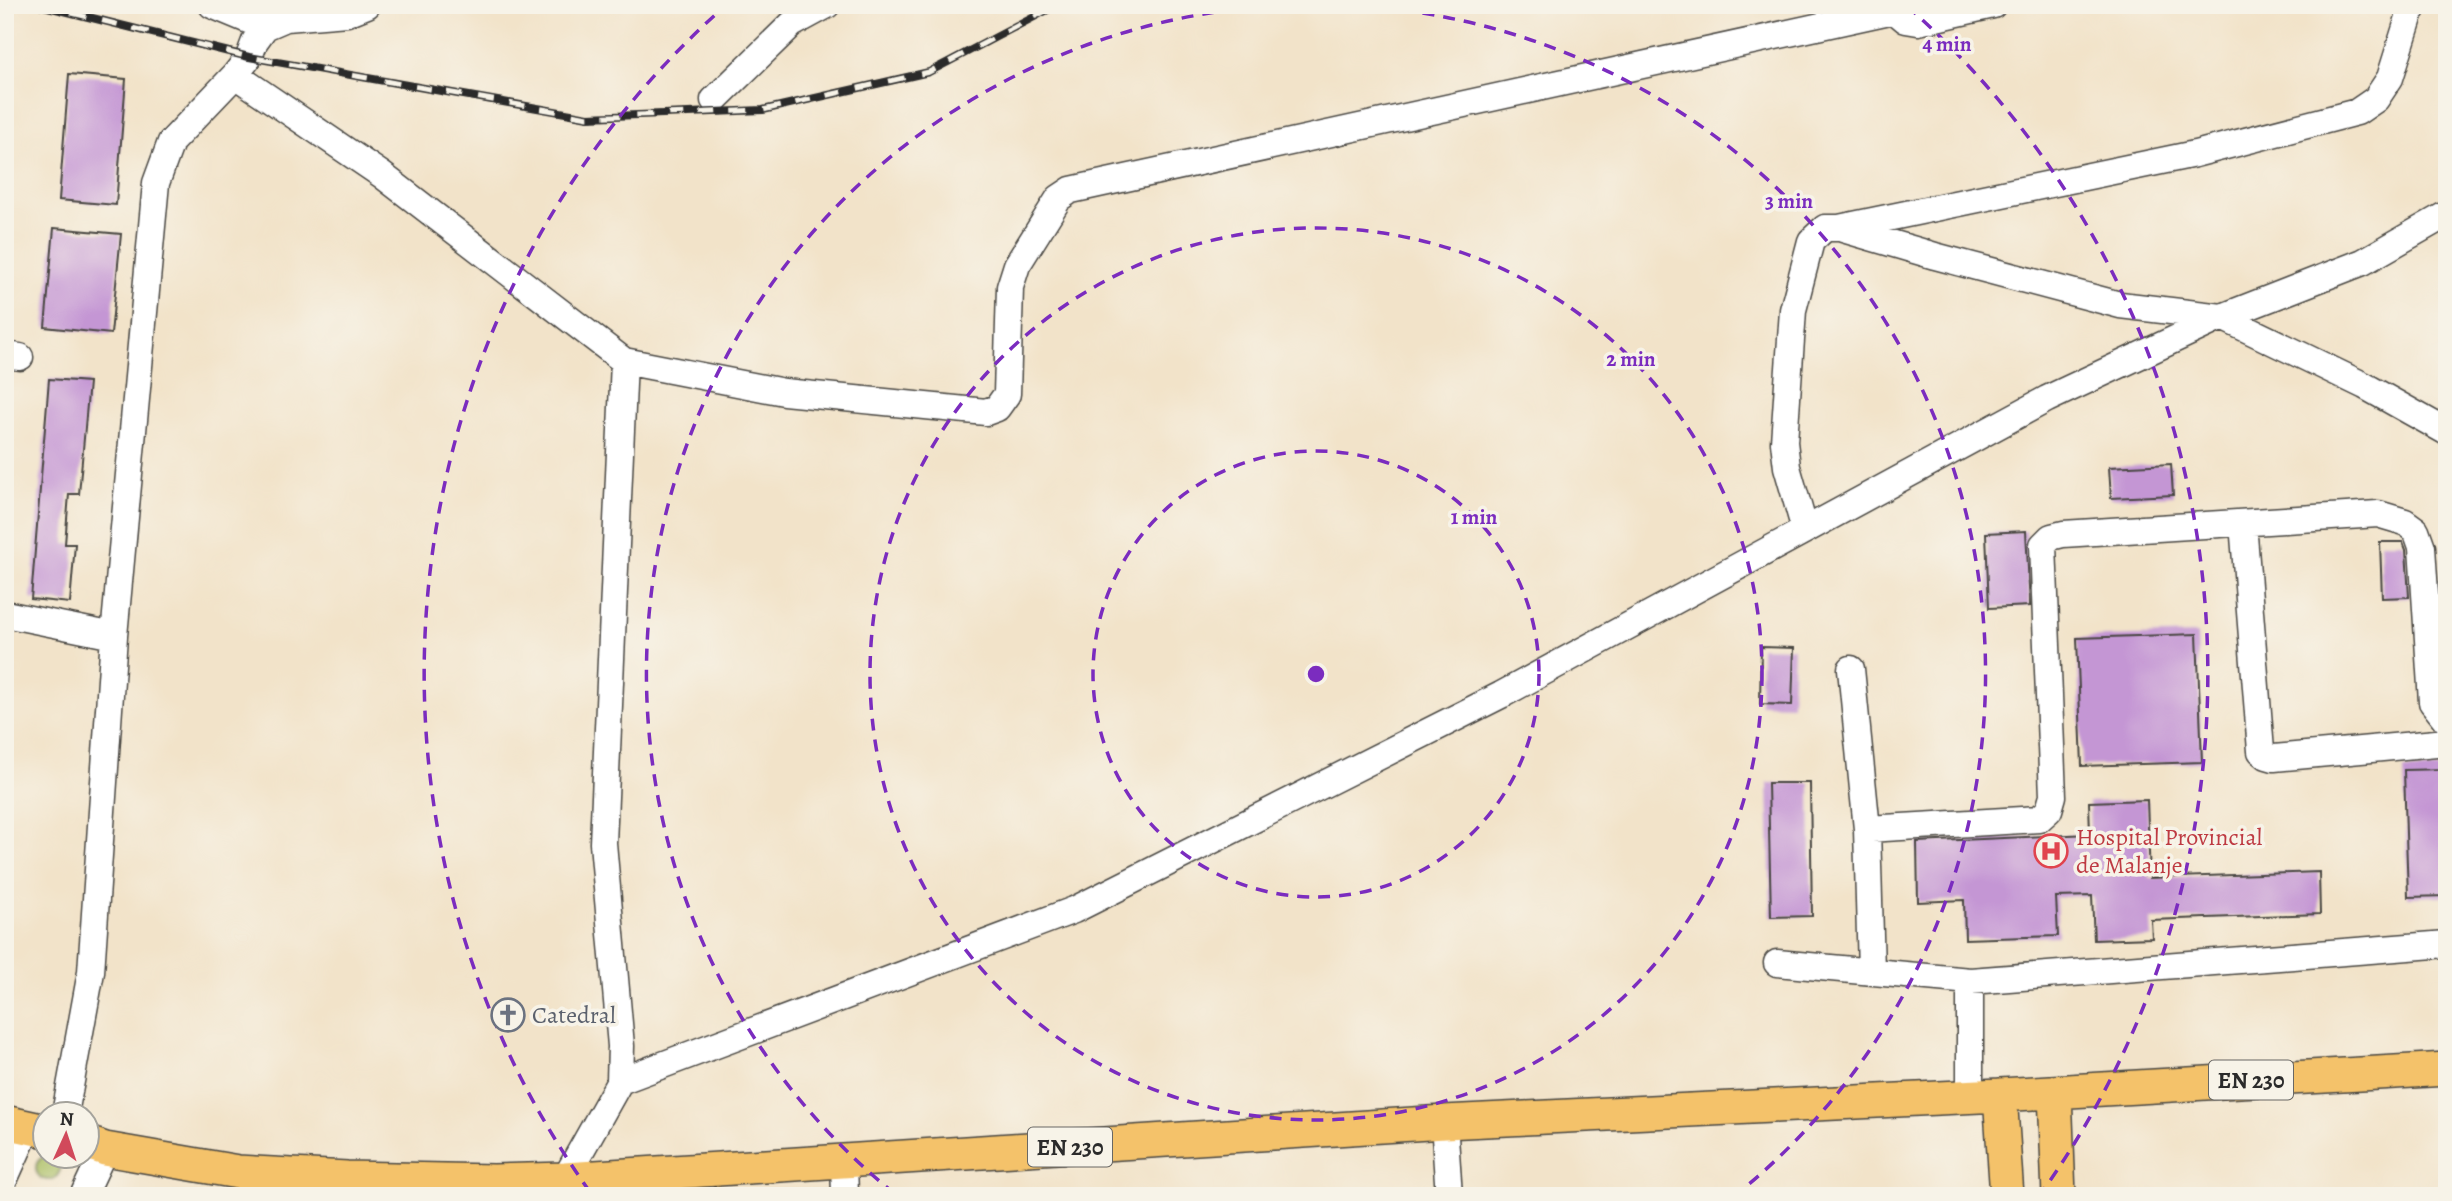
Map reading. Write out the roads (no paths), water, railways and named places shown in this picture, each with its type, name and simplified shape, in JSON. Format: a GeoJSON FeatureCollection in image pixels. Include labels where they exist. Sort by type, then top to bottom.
{"type":"FeatureCollection","features":[{"type":"Feature","properties":{"kind":"main road","name":"EN 230"},"geometry":{"type":"LineString","coordinates":[[102,1147],[238,1172],[493,1189],[565,1179],[1444,1122],[1985,1096],[2447,1069]]}},
{"type":"Feature","properties":{"kind":"main road"},"geometry":{"type":"LineString","coordinates":[[2055,1092],[2059,1196]]}},
{"type":"Feature","properties":{"kind":"main road"},"geometry":{"type":"LineString","coordinates":[[1985,1096],[2007,1196]]}},
{"type":"Feature","properties":{"kind":"street"},"geometry":{"type":"LineString","coordinates":[[212,5],[265,27]]}},
{"type":"Feature","properties":{"kind":"street"},"geometry":{"type":"LineString","coordinates":[[68,1100],[91,972],[114,636],[156,183],[171,142],[236,75],[265,27],[286,18],[347,13],[367,5]]}},
{"type":"Feature","properties":{"kind":"street"},"geometry":{"type":"LineString","coordinates":[[713,100],[792,24],[827,5]]}},
{"type":"Feature","properties":{"kind":"street"},"geometry":{"type":"LineString","coordinates":[[236,75],[383,175],[624,361],[784,392],[986,412],[997,408],[1007,394],[1010,287],[1017,265],[1059,198],[1071,190],[1894,8],[1906,20],[1918,22],[1993,5]]}},
{"type":"Feature","properties":{"kind":"street"},"geometry":{"type":"LineString","coordinates":[[1805,530],[1787,467],[1784,442],[1793,310],[1811,241],[1825,228],[1839,228],[2195,154],[2357,112],[2376,99],[2390,78],[2413,5]]}},
{"type":"Feature","properties":{"kind":"street"},"geometry":{"type":"LineString","coordinates":[[620,1081],[1074,910],[1501,695],[2047,399],[2222,317],[2363,262],[2447,214]]}},
{"type":"Feature","properties":{"kind":"street"},"geometry":{"type":"LineString","coordinates":[[1839,228],[2120,305],[2222,317],[2365,386],[2447,432]]}},
{"type":"Feature","properties":{"kind":"street"},"geometry":{"type":"LineString","coordinates":[[565,1179],[620,1081],[621,1046],[603,843],[624,361]]}},
{"type":"Feature","properties":{"kind":"street"},"geometry":{"type":"LineString","coordinates":[[1867,829],[2039,819],[2049,810],[2053,796],[2043,545],[2051,537],[2063,534],[2378,514],[2405,522],[2416,530],[2422,547],[2432,702],[2447,721]]}},
{"type":"Feature","properties":{"kind":"street"},"geometry":{"type":"LineString","coordinates":[[2243,523],[2261,751],[2274,758],[2447,742]]}},
{"type":"Feature","properties":{"kind":"street"},"geometry":{"type":"LineString","coordinates":[[5,614],[114,636]]}},
{"type":"Feature","properties":{"kind":"street"},"geometry":{"type":"LineString","coordinates":[[1851,669],[1867,829],[1871,971]]}},
{"type":"Feature","properties":{"kind":"street"},"geometry":{"type":"LineString","coordinates":[[1777,962],[1970,981],[2447,944]]}},
{"type":"Feature","properties":{"kind":"street"},"geometry":{"type":"LineString","coordinates":[[1970,981],[1985,1096]]}},
{"type":"Feature","properties":{"kind":"street"},"geometry":{"type":"LineString","coordinates":[[1444,1122],[1449,1196]]}},
{"type":"Feature","properties":{"kind":"street"},"geometry":{"type":"LineString","coordinates":[[5,1178],[26,1127]]}},
{"type":"Feature","properties":{"kind":"street"},"geometry":{"type":"LineString","coordinates":[[844,1161],[845,1196]]}},
{"type":"Feature","properties":{"kind":"street"},"geometry":{"type":"LineString","coordinates":[[83,1196],[90,1170]]}},
{"type":"Feature","properties":{"kind":"railway"},"geometry":{"type":"LineString","coordinates":[[40,5],[249,57],[588,117],[763,110],[929,72],[1057,5]]}},
{"type":"Feature","properties":{"kind":"place","name":"Hospital Provincial de Malanje"},"geometry":{"type":"Point","coordinates":[2051,851]}},
{"type":"Feature","properties":{"kind":"place","name":"Catedral"},"geometry":{"type":"Point","coordinates":[508,1015]}}]}
